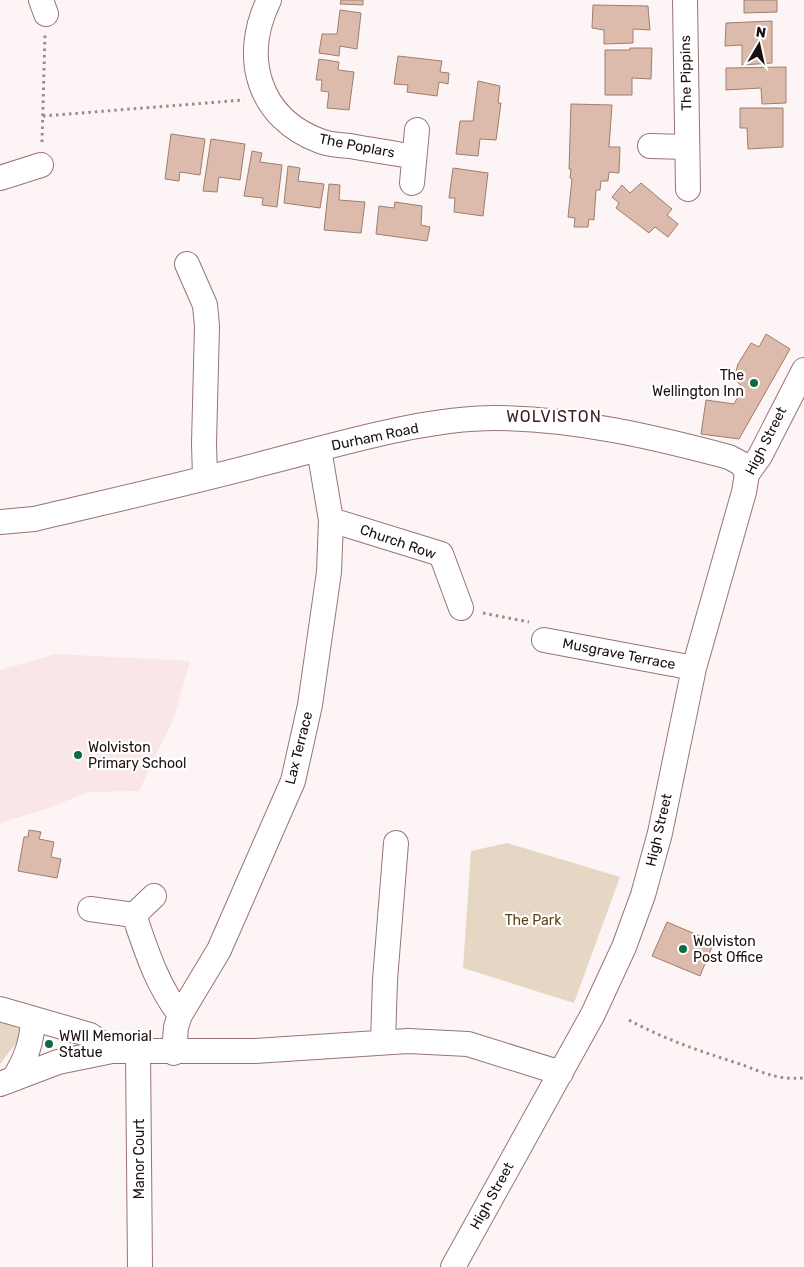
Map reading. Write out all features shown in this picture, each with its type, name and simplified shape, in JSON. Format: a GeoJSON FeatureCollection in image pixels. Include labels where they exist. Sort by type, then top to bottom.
{"type":"FeatureCollection","features":[{"type":"Feature","properties":{"kind":"street","name":"The Poplars"},"geometry":{"type":"LineString","coordinates":[[269,0],[257,32],[255,55],[258,78],[267,98],[279,115],[299,132],[322,142],[414,157]]}},
{"type":"Feature","properties":{"kind":"street","name":"The Pippins"},"geometry":{"type":"LineString","coordinates":[[685,0],[688,189]]}},
{"type":"Feature","properties":{"kind":"street","name":"The Poplars"},"geometry":{"type":"LineString","coordinates":[[412,183],[417,130]]}},
{"type":"Feature","properties":{"kind":"street"},"geometry":{"type":"LineString","coordinates":[[650,146],[687,147]]}},
{"type":"Feature","properties":{"kind":"street"},"geometry":{"type":"LineString","coordinates":[[0,178],[41,165]]}},
{"type":"Feature","properties":{"kind":"street"},"geometry":{"type":"LineString","coordinates":[[187,264],[205,305],[207,326],[205,478]]}},
{"type":"Feature","properties":{"kind":"street","name":"High Street"},"geometry":{"type":"LineString","coordinates":[[453,1267],[597,1006],[624,947],[643,895],[660,833],[694,668],[744,492],[747,474],[760,456],[804,370]]}},
{"type":"Feature","properties":{"kind":"street","name":"Durham Road"},"geometry":{"type":"LineString","coordinates":[[0,522],[34,519],[319,449],[458,420],[495,418],[564,424],[687,446],[729,456],[742,464],[747,474]]}},
{"type":"Feature","properties":{"kind":"street","name":"Lax Terrace"},"geometry":{"type":"LineString","coordinates":[[174,1053],[176,1027],[180,1015],[219,950],[293,781],[310,705],[322,634],[329,572],[332,520],[319,449]]}},
{"type":"Feature","properties":{"kind":"street","name":"Church Row"},"geometry":{"type":"LineString","coordinates":[[332,520],[441,554],[461,608]]}},
{"type":"Feature","properties":{"kind":"street","name":"Musgrave Terrace"},"geometry":{"type":"LineString","coordinates":[[544,640],[694,668]]}},
{"type":"Feature","properties":{"kind":"street"},"geometry":{"type":"LineString","coordinates":[[383,1042],[385,980],[396,843]]}},
{"type":"Feature","properties":{"kind":"street"},"geometry":{"type":"LineString","coordinates":[[134,915],[154,896]]}},
{"type":"Feature","properties":{"kind":"street"},"geometry":{"type":"LineString","coordinates":[[90,909],[134,915]]}},
{"type":"Feature","properties":{"kind":"street"},"geometry":{"type":"LineString","coordinates":[[134,915],[154,974],[164,994],[180,1015]]}},
{"type":"Feature","properties":{"kind":"street"},"geometry":{"type":"LineString","coordinates":[[0,1009],[90,1035],[112,1051]]}},
{"type":"Feature","properties":{"kind":"street"},"geometry":{"type":"LineString","coordinates":[[7,1081],[25,1060],[33,1033],[34,1019]]}},
{"type":"Feature","properties":{"kind":"street"},"geometry":{"type":"LineString","coordinates":[[7,1081],[58,1062],[112,1051],[174,1053],[255,1051],[408,1041],[468,1044],[560,1073]]}},
{"type":"Feature","properties":{"kind":"street","name":"Manor Court"},"geometry":{"type":"LineString","coordinates":[[138,1052],[140,1267]]}},
{"type":"Feature","properties":{"kind":"path"},"geometry":{"type":"LineString","coordinates":[[41,165],[43,7]]}},
{"type":"Feature","properties":{"kind":"path"},"geometry":{"type":"LineString","coordinates":[[43,116],[267,98]]}},
{"type":"Feature","properties":{"kind":"path"},"geometry":{"type":"LineString","coordinates":[[461,608],[546,626],[544,640]]}},
{"type":"Feature","properties":{"kind":"path"},"geometry":{"type":"LineString","coordinates":[[629,1020],[674,1043],[716,1058],[785,1079],[804,1078]]}},
{"type":"Feature","properties":{"kind":"shaded area","name":"Wolviston Primary School"},"geometry":{"type":"Polygon","coordinates":[[[56,654],[190,661],[174,718],[139,791],[88,792],[49,808],[0,823],[0,670],[56,654]]]}},
{"type":"Feature","properties":{"kind":"green space","name":"The Park"},"geometry":{"type":"Polygon","coordinates":[[[507,843],[620,877],[574,1003],[463,968],[471,851],[507,843]]]}},
{"type":"Feature","properties":{"kind":"green space"},"geometry":{"type":"Polygon","coordinates":[[[0,1020],[27,1029],[0,1064],[0,1020]]]}},
{"type":"Feature","properties":{"kind":"building"},"geometry":{"type":"Polygon","coordinates":[[[341,0],[363,0],[363,5],[340,4],[341,0]]]}},
{"type":"Feature","properties":{"kind":"building"},"geometry":{"type":"Polygon","coordinates":[[[744,0],[777,0],[777,12],[744,13],[744,0]]]}},
{"type":"Feature","properties":{"kind":"building"},"geometry":{"type":"Polygon","coordinates":[[[593,5],[648,6],[650,30],[633,29],[633,43],[604,44],[604,30],[592,28],[593,5]]]}},
{"type":"Feature","properties":{"kind":"building"},"geometry":{"type":"Polygon","coordinates":[[[340,10],[361,13],[357,49],[340,46],[339,56],[319,53],[322,34],[337,34],[340,10]]]}},
{"type":"Feature","properties":{"kind":"building"},"geometry":{"type":"Polygon","coordinates":[[[772,21],[772,63],[742,65],[742,45],[725,46],[726,23],[772,21]]]}},
{"type":"Feature","properties":{"kind":"building"},"geometry":{"type":"Polygon","coordinates":[[[630,48],[652,48],[651,79],[632,78],[632,95],[605,95],[605,50],[630,50],[630,48]]]}},
{"type":"Feature","properties":{"kind":"building"},"geometry":{"type":"Polygon","coordinates":[[[398,56],[442,61],[440,72],[449,73],[448,84],[439,82],[437,96],[407,92],[408,85],[394,84],[398,56]]]}},
{"type":"Feature","properties":{"kind":"building"},"geometry":{"type":"Polygon","coordinates":[[[319,59],[339,62],[338,70],[354,72],[349,110],[327,108],[329,92],[321,91],[322,80],[316,80],[319,59]]]}},
{"type":"Feature","properties":{"kind":"building"},"geometry":{"type":"Polygon","coordinates":[[[786,67],[786,103],[762,104],[761,88],[726,90],[726,68],[786,67]]]}},
{"type":"Feature","properties":{"kind":"building"},"geometry":{"type":"Polygon","coordinates":[[[478,81],[500,86],[498,103],[501,103],[496,140],[480,139],[478,156],[456,154],[460,121],[473,121],[478,81]]]}},
{"type":"Feature","properties":{"kind":"building"},"geometry":{"type":"Polygon","coordinates":[[[571,104],[612,105],[609,147],[620,147],[619,173],[609,172],[608,181],[601,181],[600,190],[596,190],[594,220],[589,219],[588,227],[574,227],[575,218],[568,217],[572,179],[570,178],[571,169],[569,169],[571,104]]]}},
{"type":"Feature","properties":{"kind":"building"},"geometry":{"type":"Polygon","coordinates":[[[740,108],[783,108],[783,147],[748,149],[747,128],[740,128],[740,108]]]}},
{"type":"Feature","properties":{"kind":"building"},"geometry":{"type":"Polygon","coordinates":[[[171,134],[205,139],[200,175],[180,172],[179,181],[165,179],[171,134]]]}},
{"type":"Feature","properties":{"kind":"building"},"geometry":{"type":"Polygon","coordinates":[[[211,139],[245,144],[240,180],[219,177],[217,192],[203,191],[211,139]]]}},
{"type":"Feature","properties":{"kind":"building"},"geometry":{"type":"Polygon","coordinates":[[[252,151],[262,153],[260,162],[282,165],[277,207],[262,205],[263,198],[244,196],[252,151]]]}},
{"type":"Feature","properties":{"kind":"building"},"geometry":{"type":"Polygon","coordinates":[[[288,166],[300,168],[298,181],[324,184],[320,208],[284,203],[288,166]]]}},
{"type":"Feature","properties":{"kind":"building"},"geometry":{"type":"Polygon","coordinates":[[[453,168],[488,173],[483,216],[454,212],[455,198],[449,198],[453,168]]]}},
{"type":"Feature","properties":{"kind":"building"},"geometry":{"type":"Polygon","coordinates":[[[641,183],[672,209],[667,215],[678,224],[668,237],[655,227],[649,233],[616,208],[619,203],[612,197],[622,185],[630,193],[641,183]]]}},
{"type":"Feature","properties":{"kind":"building"},"geometry":{"type":"Polygon","coordinates":[[[329,184],[340,185],[339,200],[365,202],[361,233],[324,230],[329,184]]]}},
{"type":"Feature","properties":{"kind":"building"},"geometry":{"type":"Polygon","coordinates":[[[395,202],[422,206],[421,225],[430,227],[427,241],[376,234],[379,206],[394,208],[395,202]]]}},
{"type":"Feature","properties":{"kind":"building","name":"The Wellington Inn"},"geometry":{"type":"Polygon","coordinates":[[[766,334],[790,349],[739,439],[701,434],[706,400],[734,404],[743,388],[734,378],[738,364],[751,343],[759,347],[766,334]]]}},
{"type":"Feature","properties":{"kind":"building"},"geometry":{"type":"Polygon","coordinates":[[[29,830],[41,832],[39,839],[54,842],[51,857],[61,859],[57,878],[18,871],[24,837],[28,837],[29,830]]]}},
{"type":"Feature","properties":{"kind":"building","name":"Wolviston Post Office"},"geometry":{"type":"Polygon","coordinates":[[[667,922],[714,942],[700,976],[652,956],[667,922]]]}},
{"type":"Feature","properties":{"kind":"place","name":"The Wellington Inn"},"geometry":{"type":"Point","coordinates":[754,383]}},
{"type":"Feature","properties":{"kind":"place","name":"Wolviston Primary School"},"geometry":{"type":"Point","coordinates":[78,755]}},
{"type":"Feature","properties":{"kind":"place","name":"Wolviston Post Office"},"geometry":{"type":"Point","coordinates":[683,949]}},
{"type":"Feature","properties":{"kind":"place","name":"WWII Memorial Statue"},"geometry":{"type":"Point","coordinates":[49,1044]}},
{"type":"Feature","properties":{"kind":"district","name":"WOLVISTON"},"geometry":{"type":"Point","coordinates":[554,416]}}]}
